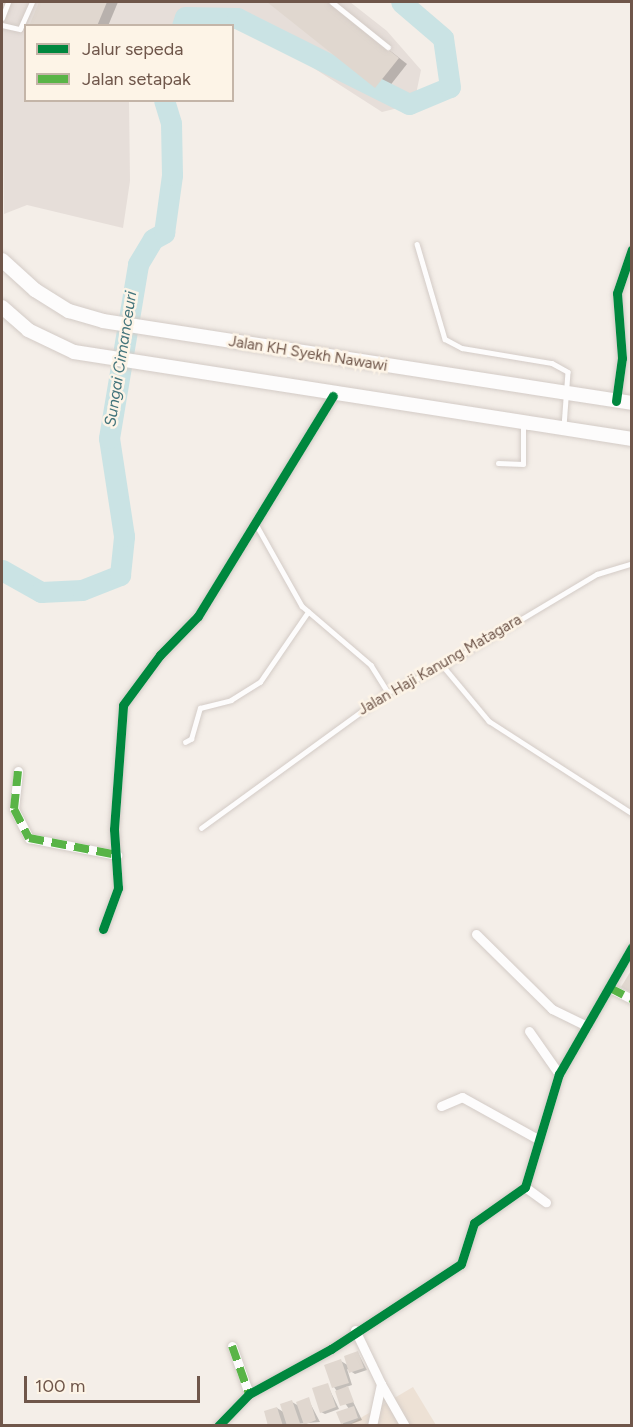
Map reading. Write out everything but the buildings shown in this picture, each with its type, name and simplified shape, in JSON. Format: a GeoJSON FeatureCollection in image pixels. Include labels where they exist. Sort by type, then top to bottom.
{"type":"FeatureCollection","features":[{"type":"Feature","properties":{"kind":"main road","name":"Jalan KH Syekh Nawawi"},"geometry":{"type":"LineString","coordinates":[[2,260],[69,310],[104,321],[158,332],[632,404]]}},
{"type":"Feature","properties":{"kind":"main road"},"geometry":{"type":"LineString","coordinates":[[2,307],[55,344],[96,356],[148,362],[333,396],[632,439]]}},
{"type":"Feature","properties":{"kind":"street"},"geometry":{"type":"LineString","coordinates":[[616,401],[622,358],[618,282],[632,249]]}},
{"type":"Feature","properties":{"kind":"street"},"geometry":{"type":"LineString","coordinates":[[103,929],[118,888],[116,762],[123,705],[160,655],[198,616],[333,396]]}},
{"type":"Feature","properties":{"kind":"street"},"geometry":{"type":"LineString","coordinates":[[18,771],[14,809],[17,825],[29,838],[117,855]]}},
{"type":"Feature","properties":{"kind":"street"},"geometry":{"type":"LineString","coordinates":[[476,934],[552,1009],[587,1026]]}},
{"type":"Feature","properties":{"kind":"street"},"geometry":{"type":"LineString","coordinates":[[218,1425],[249,1394],[461,1264],[474,1224],[525,1187],[536,1138],[559,1074],[632,947]]}},
{"type":"Feature","properties":{"kind":"street"},"geometry":{"type":"LineString","coordinates":[[610,988],[632,999]]}},
{"type":"Feature","properties":{"kind":"street"},"geometry":{"type":"LineString","coordinates":[[529,1031],[559,1074]]}},
{"type":"Feature","properties":{"kind":"street"},"geometry":{"type":"LineString","coordinates":[[441,1106],[462,1098],[536,1138]]}},
{"type":"Feature","properties":{"kind":"street"},"geometry":{"type":"LineString","coordinates":[[525,1187],[546,1202]]}},
{"type":"Feature","properties":{"kind":"street"},"geometry":{"type":"LineString","coordinates":[[355,1330],[381,1384],[405,1425]]}},
{"type":"Feature","properties":{"kind":"street"},"geometry":{"type":"LineString","coordinates":[[232,1346],[249,1394]]}},
{"type":"Feature","properties":{"kind":"street"},"geometry":{"type":"LineString","coordinates":[[372,1425],[381,1384]]}},
{"type":"Feature","properties":{"kind":"lane"},"geometry":{"type":"LineString","coordinates":[[2,18],[8,2]]}},
{"type":"Feature","properties":{"kind":"lane"},"geometry":{"type":"LineString","coordinates":[[2,25],[20,28],[32,2]]}},
{"type":"Feature","properties":{"kind":"lane"},"geometry":{"type":"LineString","coordinates":[[332,2],[388,47]]}},
{"type":"Feature","properties":{"kind":"lane"},"geometry":{"type":"LineString","coordinates":[[417,244],[445,339],[462,348],[552,363],[568,372],[569,393],[564,429]]}},
{"type":"Feature","properties":{"kind":"lane"},"geometry":{"type":"LineString","coordinates":[[498,463],[523,464],[523,423]]}},
{"type":"Feature","properties":{"kind":"lane"},"geometry":{"type":"LineString","coordinates":[[256,524],[308,612],[371,665],[388,692]]}},
{"type":"Feature","properties":{"kind":"lane","name":"Jalan Haji Kanung Matagara"},"geometry":{"type":"LineString","coordinates":[[201,828],[388,692],[443,666],[597,574],[632,563]]}},
{"type":"Feature","properties":{"kind":"lane"},"geometry":{"type":"LineString","coordinates":[[186,742],[200,708],[231,700],[260,682],[308,612]]}},
{"type":"Feature","properties":{"kind":"lane"},"geometry":{"type":"LineString","coordinates":[[443,666],[489,721],[632,813]]}},
{"type":"Feature","properties":{"kind":"shaded area"},"geometry":{"type":"Polygon","coordinates":[[[2,2],[350,2],[387,31],[421,70],[414,104],[382,112],[245,24],[201,11],[176,24],[24,24],[24,102],[129,102],[130,181],[123,228],[27,205],[4,214],[2,2]]]}},
{"type":"Feature","properties":{"kind":"shaded area"},"geometry":{"type":"Polygon","coordinates":[[[413,1387],[436,1425],[347,1426],[413,1387]]]}},
{"type":"Feature","properties":{"kind":"waterway","name":"Sungai Cimanceuri"},"geometry":{"type":"LineString","coordinates":[[183,24],[185,17],[237,18],[409,104],[450,87],[443,38],[401,2]]}},
{"type":"Feature","properties":{"kind":"waterway","name":"Sungai Cimanceuri"},"geometry":{"type":"LineString","coordinates":[[2,570],[41,592],[82,590],[120,575],[124,536],[109,438],[138,264],[153,239],[164,233],[172,175],[171,123],[165,102]]}},
{"type":"Feature","properties":{"kind":"marked path"},"geometry":{"type":"LineString","coordinates":[[18,771],[14,809],[29,838],[117,855]]}},
{"type":"Feature","properties":{"kind":"marked path"},"geometry":{"type":"LineString","coordinates":[[610,988],[632,999]]}},
{"type":"Feature","properties":{"kind":"marked path"},"geometry":{"type":"LineString","coordinates":[[232,1346],[249,1394]]}},
{"type":"Feature","properties":{"kind":"cycle path"},"geometry":{"type":"LineString","coordinates":[[616,401],[622,358],[617,293],[632,249]]}},
{"type":"Feature","properties":{"kind":"cycle path"},"geometry":{"type":"LineString","coordinates":[[103,929],[118,888],[114,829],[123,705],[160,655],[198,616],[333,396]]}},
{"type":"Feature","properties":{"kind":"cycle path"},"geometry":{"type":"LineString","coordinates":[[218,1426],[249,1394],[331,1349],[461,1264],[474,1223],[525,1187],[559,1074],[632,947]]}}]}
